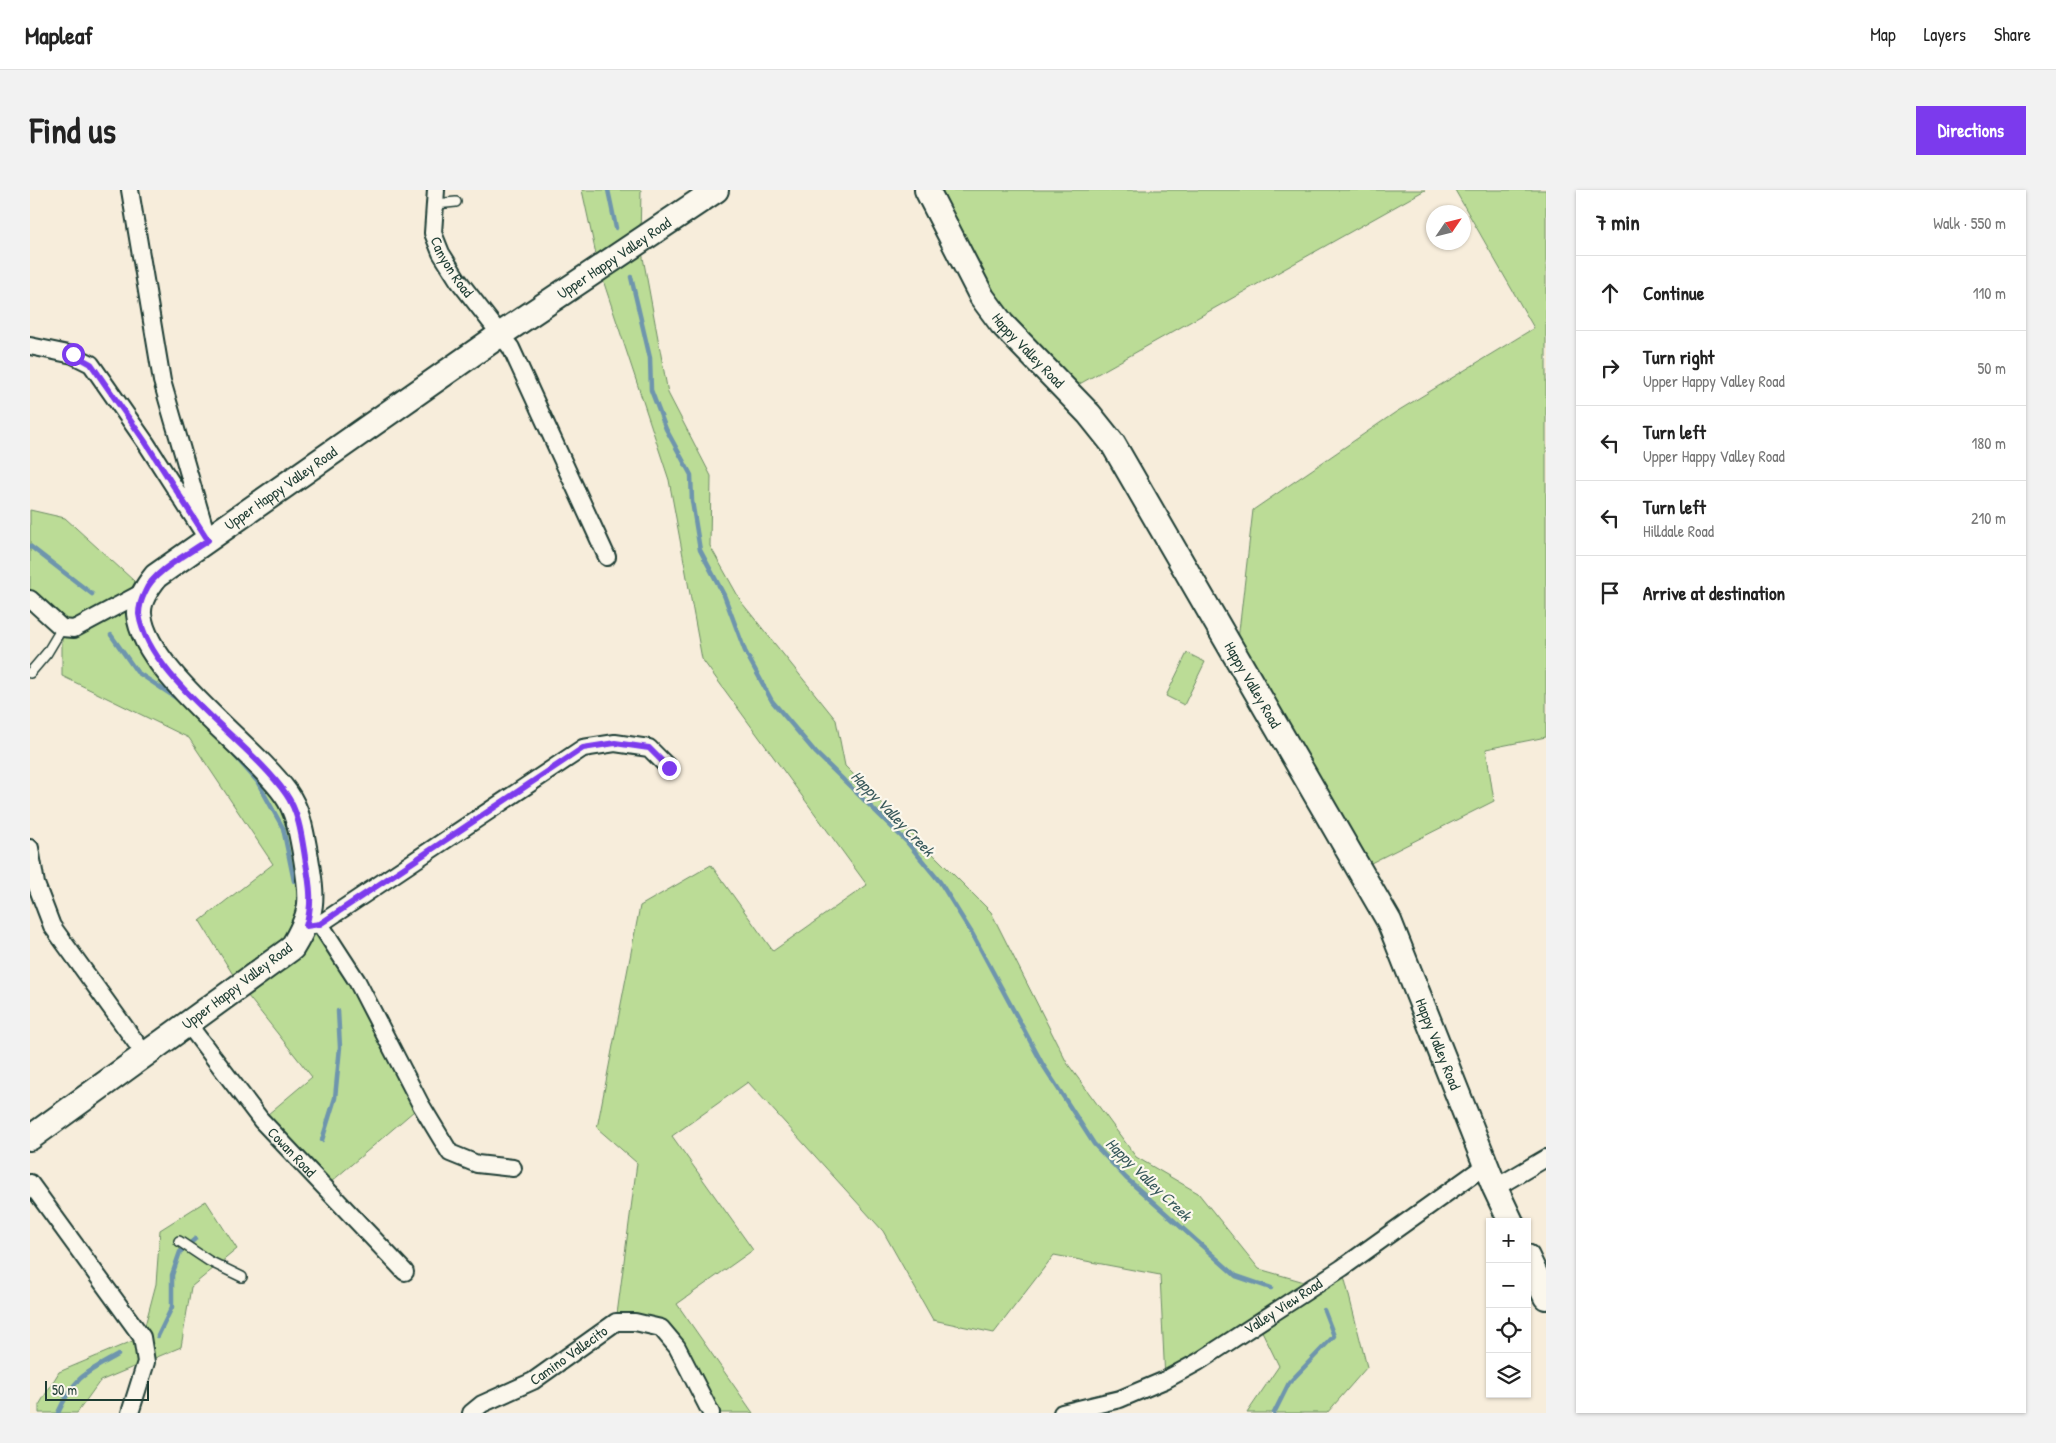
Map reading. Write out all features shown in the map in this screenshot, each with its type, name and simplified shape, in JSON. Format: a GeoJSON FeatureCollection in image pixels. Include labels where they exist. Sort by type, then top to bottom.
{"type":"FeatureCollection","features":[{"type":"Feature","properties":{"kind":"street"},"geometry":{"type":"LineString","coordinates":[[130,190],[162,380],[208,540]]}},
{"type":"Feature","properties":{"kind":"street","name":"Upper Happy Valley Road"},"geometry":{"type":"LineString","coordinates":[[30,1138],[292,948],[313,925],[310,886],[296,812],[286,794],[257,760],[167,670],[146,638],[143,629],[139,612],[145,591],[156,576],[501,334],[716,190]]}},
{"type":"Feature","properties":{"kind":"street","name":"Happy Valley Road"},"geometry":{"type":"LineString","coordinates":[[927,190],[982,297],[1002,324],[1089,414],[1113,444],[1376,898],[1388,921],[1495,1188],[1509,1218]]}},
{"type":"Feature","properties":{"kind":"street","name":"Canyon Road"},"geometry":{"type":"LineString","coordinates":[[436,197],[433,233],[441,253],[458,280],[501,334],[523,371],[607,557]]}},
{"type":"Feature","properties":{"kind":"street"},"geometry":{"type":"LineString","coordinates":[[30,346],[73,354],[91,364],[146,443],[208,540]]}},
{"type":"Feature","properties":{"kind":"street"},"geometry":{"type":"LineString","coordinates":[[30,599],[62,628],[74,629],[145,591]]}},
{"type":"Feature","properties":{"kind":"street"},"geometry":{"type":"LineString","coordinates":[[513,1168],[477,1164],[450,1153],[420,1105],[357,981],[313,925],[583,748],[615,743],[649,748],[669,768]]}},
{"type":"Feature","properties":{"kind":"street"},"geometry":{"type":"LineString","coordinates":[[30,848],[36,884],[52,926],[145,1055]]}},
{"type":"Feature","properties":{"kind":"street","name":"Cowan Road"},"geometry":{"type":"LineString","coordinates":[[188,1024],[261,1120],[405,1272]]}},
{"type":"Feature","properties":{"kind":"street"},"geometry":{"type":"LineString","coordinates":[[1495,1188],[1546,1158]]}},
{"type":"Feature","properties":{"kind":"street","name":"Valley View Road"},"geometry":{"type":"LineString","coordinates":[[1062,1413],[1120,1399],[1165,1380],[1198,1362],[1342,1268],[1486,1165]]}},
{"type":"Feature","properties":{"kind":"street"},"geometry":{"type":"LineString","coordinates":[[30,1183],[142,1337],[146,1362],[130,1413]]}},
{"type":"Feature","properties":{"kind":"street"},"geometry":{"type":"LineString","coordinates":[[1530,1263],[1546,1297]]}},
{"type":"Feature","properties":{"kind":"street","name":"Camino Vallecito"},"geometry":{"type":"LineString","coordinates":[[471,1413],[482,1404],[532,1381],[616,1322],[635,1322],[661,1328],[677,1347],[711,1413]]}},
{"type":"Feature","properties":{"kind":"lane"},"geometry":{"type":"LineString","coordinates":[[436,197],[456,202]]}},
{"type":"Feature","properties":{"kind":"lane"},"geometry":{"type":"LineString","coordinates":[[30,673],[47,653],[62,628]]}},
{"type":"Feature","properties":{"kind":"lane"},"geometry":{"type":"LineString","coordinates":[[179,1241],[188,1249],[242,1277]]}},
{"type":"Feature","properties":{"kind":"green space"},"geometry":{"type":"Polygon","coordinates":[[[582,190],[641,190],[640,241],[668,393],[711,476],[710,546],[742,603],[836,720],[845,766],[991,912],[1067,1063],[1136,1157],[1198,1193],[1259,1269],[1315,1285],[1342,1268],[1367,1367],[1327,1413],[1247,1413],[1279,1366],[1258,1323],[1165,1380],[1160,1275],[1054,1255],[994,1333],[933,1320],[883,1231],[748,1082],[672,1136],[753,1250],[677,1304],[753,1413],[711,1413],[661,1328],[616,1322],[637,1163],[597,1128],[640,906],[711,865],[773,951],[867,885],[702,659],[669,480],[599,268],[582,190]]]}},
{"type":"Feature","properties":{"kind":"green space"},"geometry":{"type":"Polygon","coordinates":[[[934,190],[1425,190],[1067,391],[1025,347],[934,190]]]}},
{"type":"Feature","properties":{"kind":"green space"},"geometry":{"type":"Polygon","coordinates":[[[1455,190],[1546,190],[1546,737],[1486,749],[1494,801],[1359,869],[1236,657],[1253,510],[1396,412],[1534,328],[1471,218],[1471,205],[1464,205],[1455,190]]]}},
{"type":"Feature","properties":{"kind":"green space"},"geometry":{"type":"Polygon","coordinates":[[[30,510],[65,518],[145,591],[146,637],[286,794],[320,924],[421,1105],[324,1188],[261,1120],[312,1077],[240,986],[200,921],[273,864],[189,738],[62,676],[62,628],[30,599],[30,510]]]}},
{"type":"Feature","properties":{"kind":"green space"},"geometry":{"type":"Polygon","coordinates":[[[1187,653],[1205,662],[1184,705],[1166,696],[1187,653]]]}},
{"type":"Feature","properties":{"kind":"green space"},"geometry":{"type":"Polygon","coordinates":[[[206,1201],[237,1249],[191,1287],[181,1347],[100,1381],[77,1413],[39,1413],[39,1405],[59,1372],[142,1337],[156,1284],[160,1230],[206,1201]]]}},
{"type":"Feature","properties":{"kind":"waterway","name":"Happy Valley Creek"},"geometry":{"type":"LineString","coordinates":[[608,190],[616,228]]}},
{"type":"Feature","properties":{"kind":"waterway","name":"Happy Valley Creek"},"geometry":{"type":"LineString","coordinates":[[631,277],[650,358],[651,390],[666,429],[691,475],[692,501],[700,550],[724,595],[745,651],[772,701],[816,753],[907,842],[940,882],[973,935],[1043,1065],[1094,1144],[1126,1178],[1236,1276],[1271,1288]]}},
{"type":"Feature","properties":{"kind":"waterway"},"geometry":{"type":"LineString","coordinates":[[30,546],[92,594]]}},
{"type":"Feature","properties":{"kind":"waterway"},"geometry":{"type":"LineString","coordinates":[[111,635],[137,672],[182,702]]}},
{"type":"Feature","properties":{"kind":"waterway"},"geometry":{"type":"LineString","coordinates":[[234,755],[257,781],[283,828],[294,881]]}},
{"type":"Feature","properties":{"kind":"waterway"},"geometry":{"type":"LineString","coordinates":[[322,1140],[335,1098],[340,1047],[338,1011]]}},
{"type":"Feature","properties":{"kind":"waterway"},"geometry":{"type":"LineString","coordinates":[[158,1336],[172,1307],[172,1275],[180,1252],[195,1239]]}},
{"type":"Feature","properties":{"kind":"waterway","name":"Happy Valley Creek"},"geometry":{"type":"LineString","coordinates":[[1274,1413],[1289,1383],[1334,1336],[1324,1310]]}},
{"type":"Feature","properties":{"kind":"waterway"},"geometry":{"type":"LineString","coordinates":[[58,1413],[69,1391],[82,1377],[118,1355]]}},
{"type":"Feature","properties":{"kind":"route"},"geometry":{"type":"LineString","coordinates":[[73,354],[91,364],[146,443],[208,540],[156,576],[145,591],[139,612],[146,638],[167,670],[257,760],[286,794],[296,812],[310,886],[311,911],[306,926],[320,924],[583,748],[615,743],[649,748],[669,768]]}}]}
